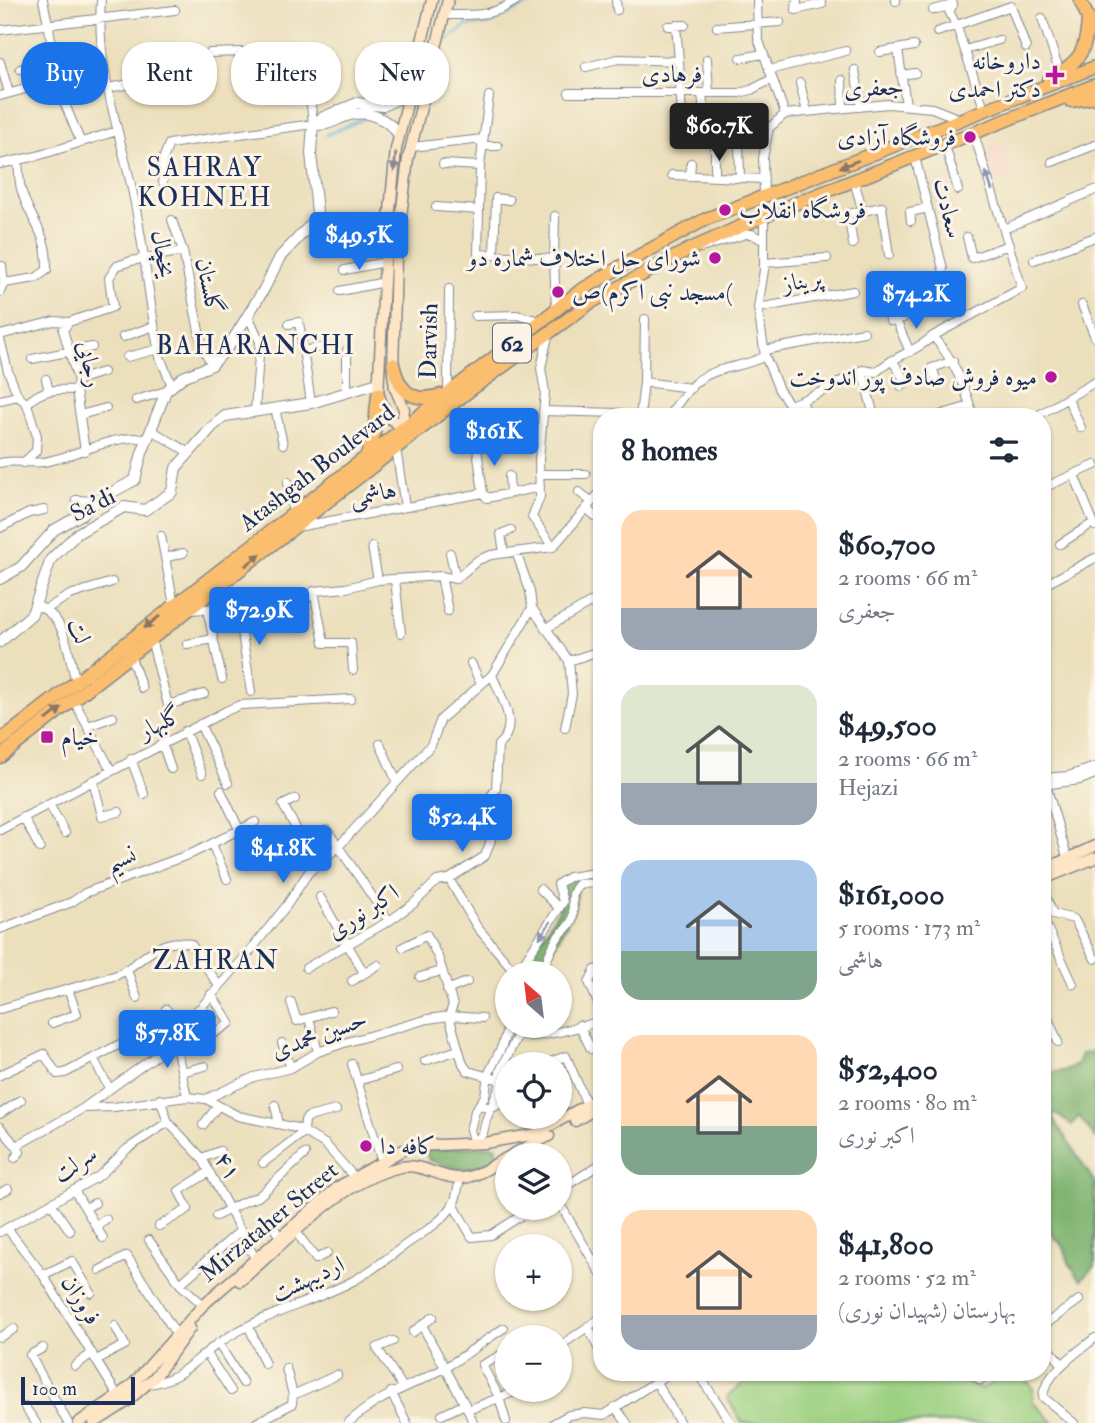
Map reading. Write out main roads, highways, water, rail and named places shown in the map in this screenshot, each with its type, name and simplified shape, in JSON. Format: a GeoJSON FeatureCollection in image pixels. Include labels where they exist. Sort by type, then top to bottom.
{"type":"FeatureCollection","features":[{"type":"Feature","properties":{"kind":"main road"},"geometry":{"type":"LineString","coordinates":[[406,433],[404,409],[395,388],[385,262],[399,135],[432,0]]}},
{"type":"Feature","properties":{"kind":"main road"},"geometry":{"type":"LineString","coordinates":[[365,457],[374,433],[408,159],[448,0]]}},
{"type":"Feature","properties":{"kind":"main road"},"geometry":{"type":"LineString","coordinates":[[1080,0],[1095,32]]}},
{"type":"Feature","properties":{"kind":"main road"},"geometry":{"type":"LineString","coordinates":[[1020,97],[1076,61],[1087,40],[1088,16]]}},
{"type":"Feature","properties":{"kind":"main road","name":"Atashgah Boulevard"},"geometry":{"type":"LineString","coordinates":[[0,757],[396,448],[406,433],[448,393],[580,292],[706,219],[1095,67]]}},
{"type":"Feature","properties":{"kind":"main road","name":"Atashgah Boulevard"},"geometry":{"type":"LineString","coordinates":[[0,741],[365,457],[406,433],[590,303],[686,251],[764,216],[1095,85]]}},
{"type":"Feature","properties":{"kind":"main road"},"geometry":{"type":"LineString","coordinates":[[1030,111],[1095,97]]}},
{"type":"Feature","properties":{"kind":"main road"},"geometry":{"type":"LineString","coordinates":[[732,210],[737,229]]}},
{"type":"Feature","properties":{"kind":"main road"},"geometry":{"type":"LineString","coordinates":[[393,364],[399,385],[411,395],[422,399],[448,393]]}},
{"type":"Feature","properties":{"kind":"main road"},"geometry":{"type":"LineString","coordinates":[[378,388],[388,417],[406,433]]}},
{"type":"Feature","properties":{"kind":"main road"},"geometry":{"type":"LineString","coordinates":[[1051,867],[1095,846]]}},
{"type":"Feature","properties":{"kind":"main road"},"geometry":{"type":"LineString","coordinates":[[1051,876],[1095,858]]}},
{"type":"Feature","properties":{"kind":"main road","name":"Mirzataher Street"},"geometry":{"type":"LineString","coordinates":[[155,1367],[176,1334],[203,1305],[325,1196],[354,1177],[401,1151],[423,1145],[474,1144],[536,1134],[593,1101]]}},
{"type":"Feature","properties":{"kind":"main road"},"geometry":{"type":"LineString","coordinates":[[533,1143],[593,1110]]}},
{"type":"Feature","properties":{"kind":"main road"},"geometry":{"type":"LineString","coordinates":[[423,1145],[420,1152],[424,1169]]}},
{"type":"Feature","properties":{"kind":"main road","name":"Mirzataher Street"},"geometry":{"type":"LineString","coordinates":[[94,1423],[142,1381],[193,1324],[331,1202],[359,1183],[406,1166],[460,1179],[495,1163]]}},
{"type":"Feature","properties":{"kind":"main road","name":"Mirzataher Street"},"geometry":{"type":"LineString","coordinates":[[78,1423],[142,1381]]}},
{"type":"Feature","properties":{"kind":"waterway"},"geometry":{"type":"LineString","coordinates":[[445,41],[466,26],[489,24],[529,4],[550,0]]}},
{"type":"Feature","properties":{"kind":"waterway"},"geometry":{"type":"LineString","coordinates":[[378,113],[380,105]]}},
{"type":"Feature","properties":{"kind":"waterway"},"geometry":{"type":"LineString","coordinates":[[326,135],[365,118]]}},
{"type":"Feature","properties":{"kind":"place","name":"داروخانه دکتر احمدی"},"geometry":{"type":"Point","coordinates":[1055,75]}},
{"type":"Feature","properties":{"kind":"place","name":"فروشگاه آزادی"},"geometry":{"type":"Point","coordinates":[970,137]}},
{"type":"Feature","properties":{"kind":"place","name":"فروشگاه انقلاب"},"geometry":{"type":"Point","coordinates":[725,210]}},
{"type":"Feature","properties":{"kind":"place","name":"شورای حل اختلاف شماره دو"},"geometry":{"type":"Point","coordinates":[715,258]}},
{"type":"Feature","properties":{"kind":"place","name":"مسجد نبی اکرم)ص("},"geometry":{"type":"Point","coordinates":[558,292]}},
{"type":"Feature","properties":{"kind":"place","name":"میوه فروش صادف پور اندوخت"},"geometry":{"type":"Point","coordinates":[1051,377]}},
{"type":"Feature","properties":{"kind":"place","name":"خیام"},"geometry":{"type":"Point","coordinates":[47,737]}},
{"type":"Feature","properties":{"kind":"place","name":"کافه دا"},"geometry":{"type":"Point","coordinates":[366,1146]}},
{"type":"Feature","properties":{"kind":"district","name":"SAHRAY KOHNEH"},"geometry":{"type":"Point","coordinates":[205,183]}},
{"type":"Feature","properties":{"kind":"district","name":"BAHARANCHI"},"geometry":{"type":"Point","coordinates":[256,346]}},
{"type":"Feature","properties":{"kind":"district","name":"ZAHRAN"},"geometry":{"type":"Point","coordinates":[216,961]}}]}
